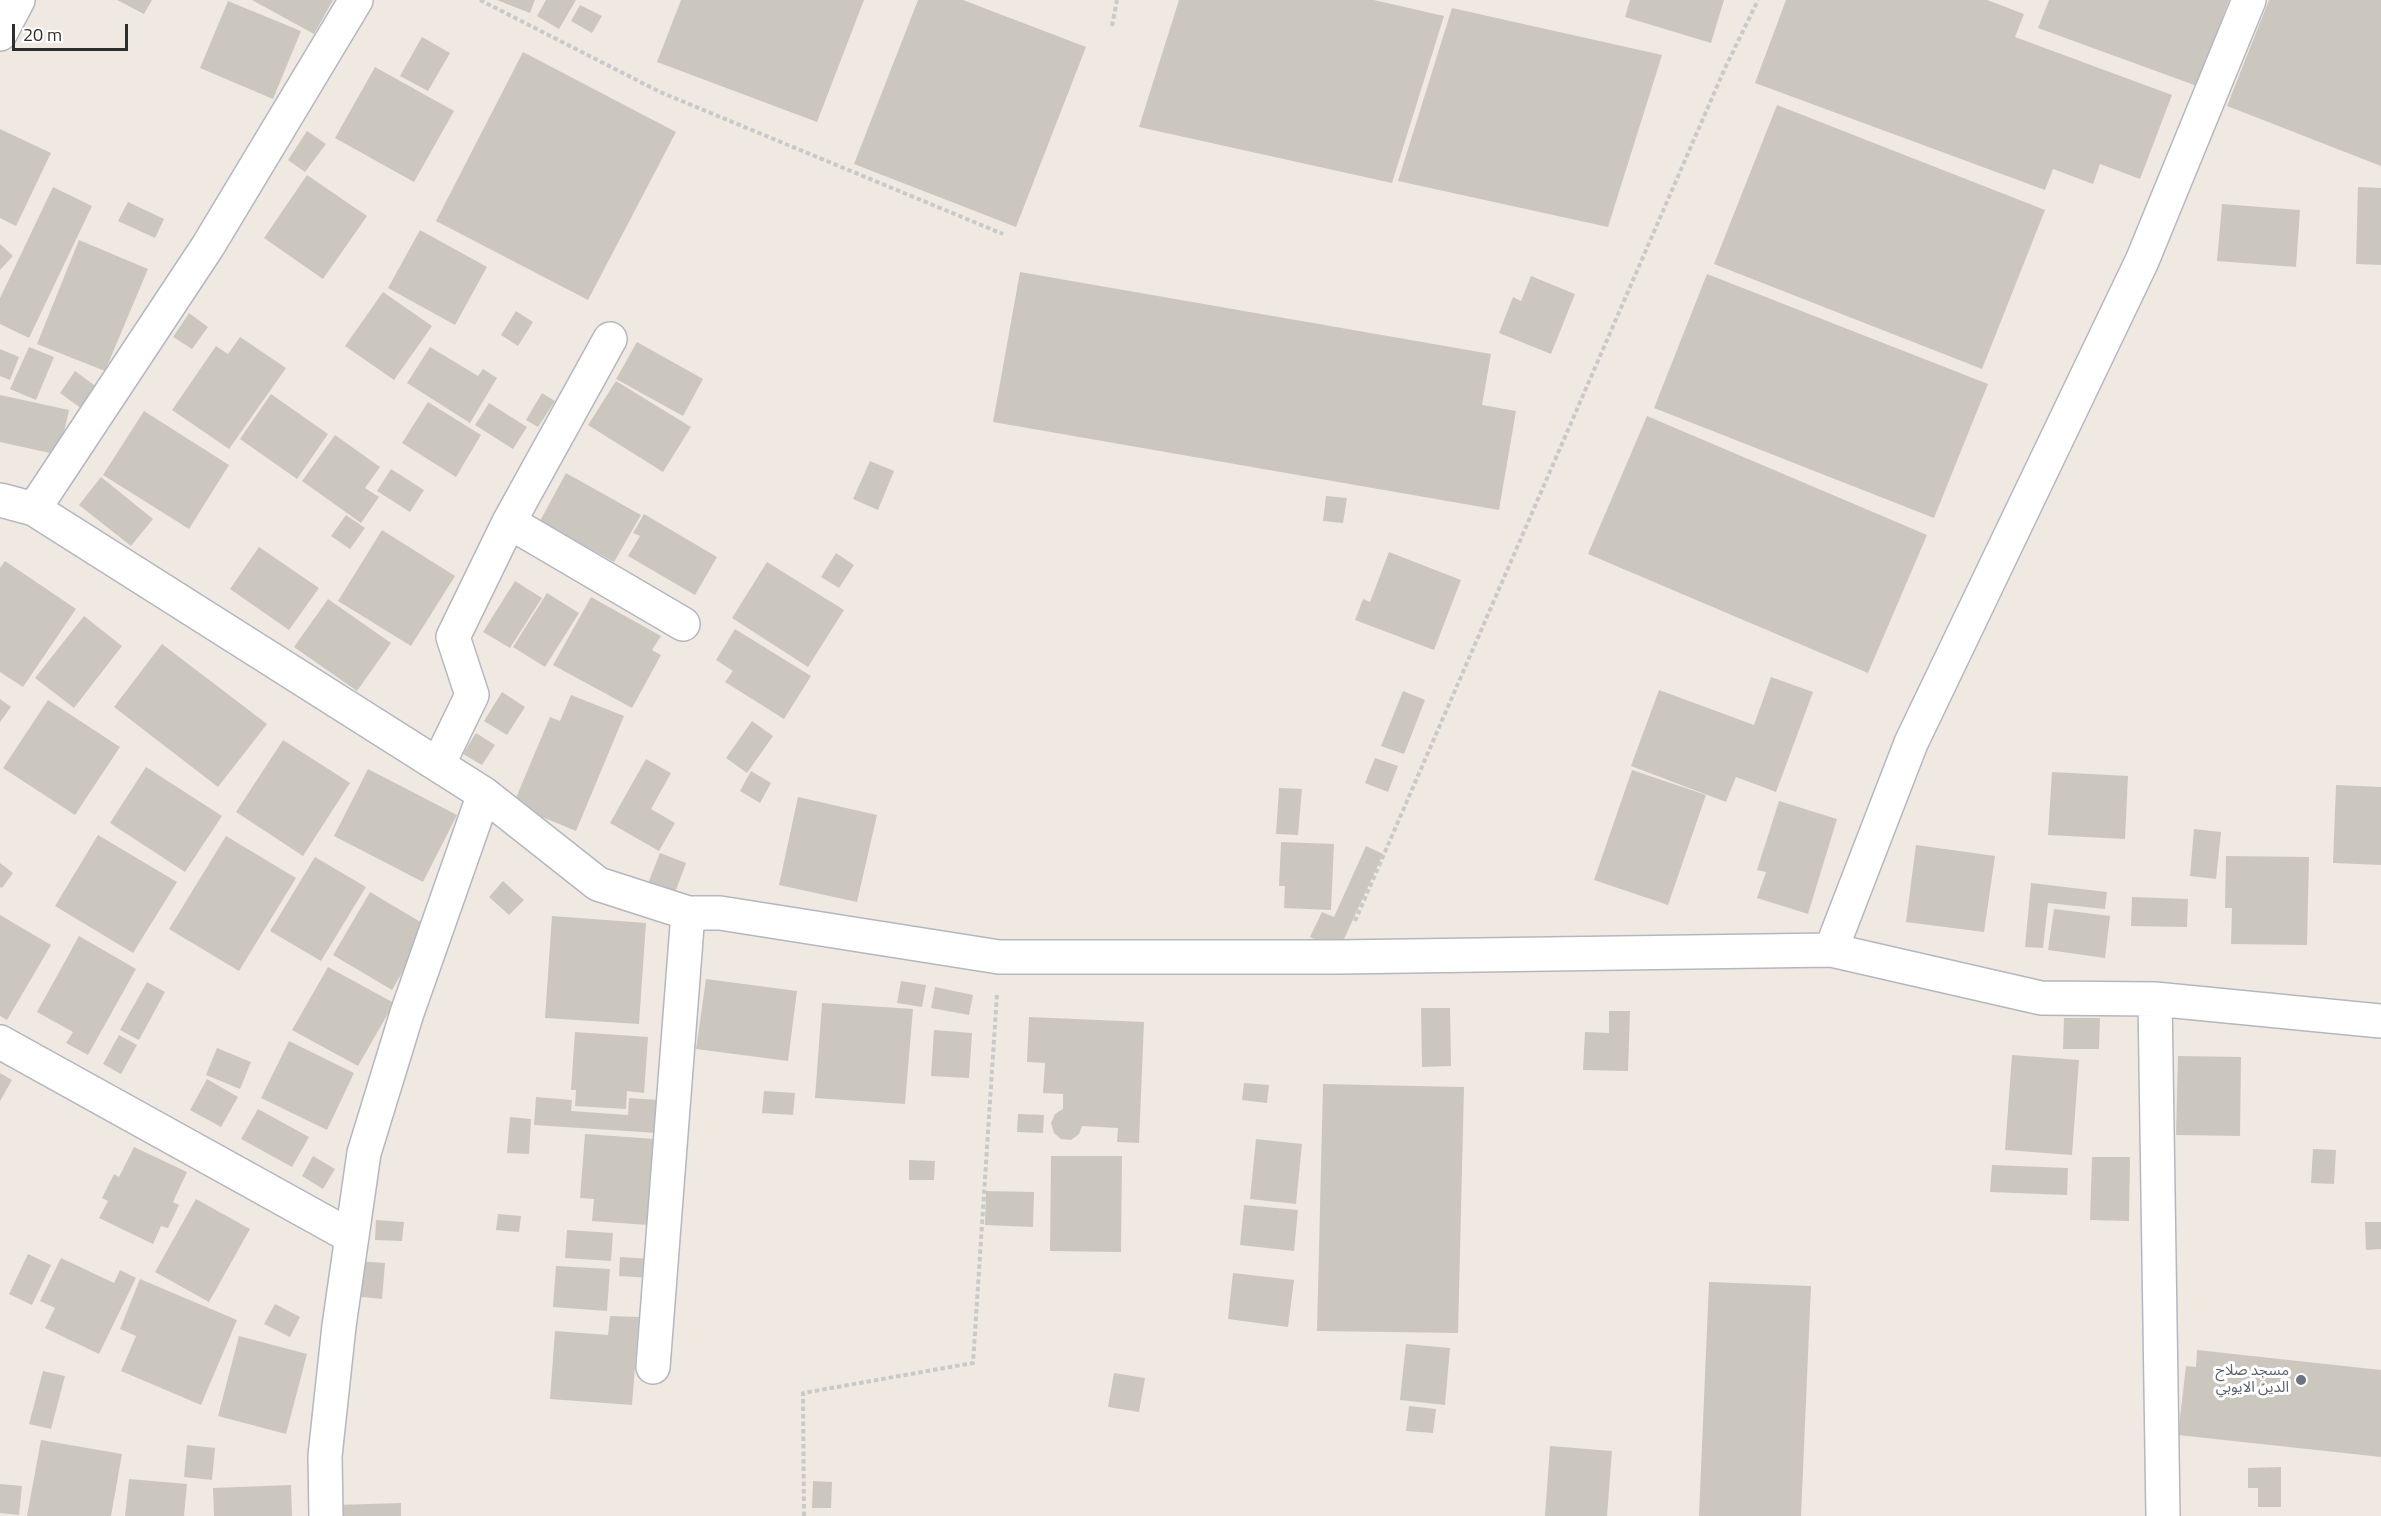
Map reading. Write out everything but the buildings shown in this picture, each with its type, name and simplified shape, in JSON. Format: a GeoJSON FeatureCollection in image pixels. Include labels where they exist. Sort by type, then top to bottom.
{"type":"FeatureCollection","features":[{"type":"Feature","properties":{"kind":"street"},"geometry":{"type":"LineString","coordinates":[[0,34],[18,0]]}},
{"type":"Feature","properties":{"kind":"street"},"geometry":{"type":"LineString","coordinates":[[34,509],[208,246],[356,0]]}},
{"type":"Feature","properties":{"kind":"street"},"geometry":{"type":"LineString","coordinates":[[1831,950],[1911,743],[2142,261],[2249,0]]}},
{"type":"Feature","properties":{"kind":"street"},"geometry":{"type":"LineString","coordinates":[[438,765],[472,695],[453,637],[509,522],[610,339]]}},
{"type":"Feature","properties":{"kind":"street"},"geometry":{"type":"LineString","coordinates":[[0,500],[34,509],[484,794],[598,884],[688,913],[720,913],[999,957],[1339,957],[1831,950],[2041,998],[2155,999],[2381,1021]]}},
{"type":"Feature","properties":{"kind":"street"},"geometry":{"type":"LineString","coordinates":[[509,522],[683,624]]}},
{"type":"Feature","properties":{"kind":"street"},"geometry":{"type":"LineString","coordinates":[[326,1516],[325,1456],[339,1326],[364,1154],[407,1013],[484,794]]}},
{"type":"Feature","properties":{"kind":"street"},"geometry":{"type":"LineString","coordinates":[[652,1366],[688,913]]}},
{"type":"Feature","properties":{"kind":"street"},"geometry":{"type":"LineString","coordinates":[[2155,999],[2163,1516]]}},
{"type":"Feature","properties":{"kind":"street"},"geometry":{"type":"LineString","coordinates":[[0,1042],[352,1237]]}},
{"type":"Feature","properties":{"kind":"path"},"geometry":{"type":"LineString","coordinates":[[480,0],[660,92],[1003,234]]}},
{"type":"Feature","properties":{"kind":"path"},"geometry":{"type":"LineString","coordinates":[[1112,26],[1117,0]]}},
{"type":"Feature","properties":{"kind":"path"},"geometry":{"type":"LineString","coordinates":[[1339,957],[1721,79],[1758,0]]}},
{"type":"Feature","properties":{"kind":"path"},"geometry":{"type":"LineString","coordinates":[[804,1516],[803,1393],[973,1363],[999,957]]}},
{"type":"Feature","properties":{"kind":"place","name":"مسجد صلاح الدين الايوبي"},"geometry":{"type":"Point","coordinates":[2301,1380]}}]}
